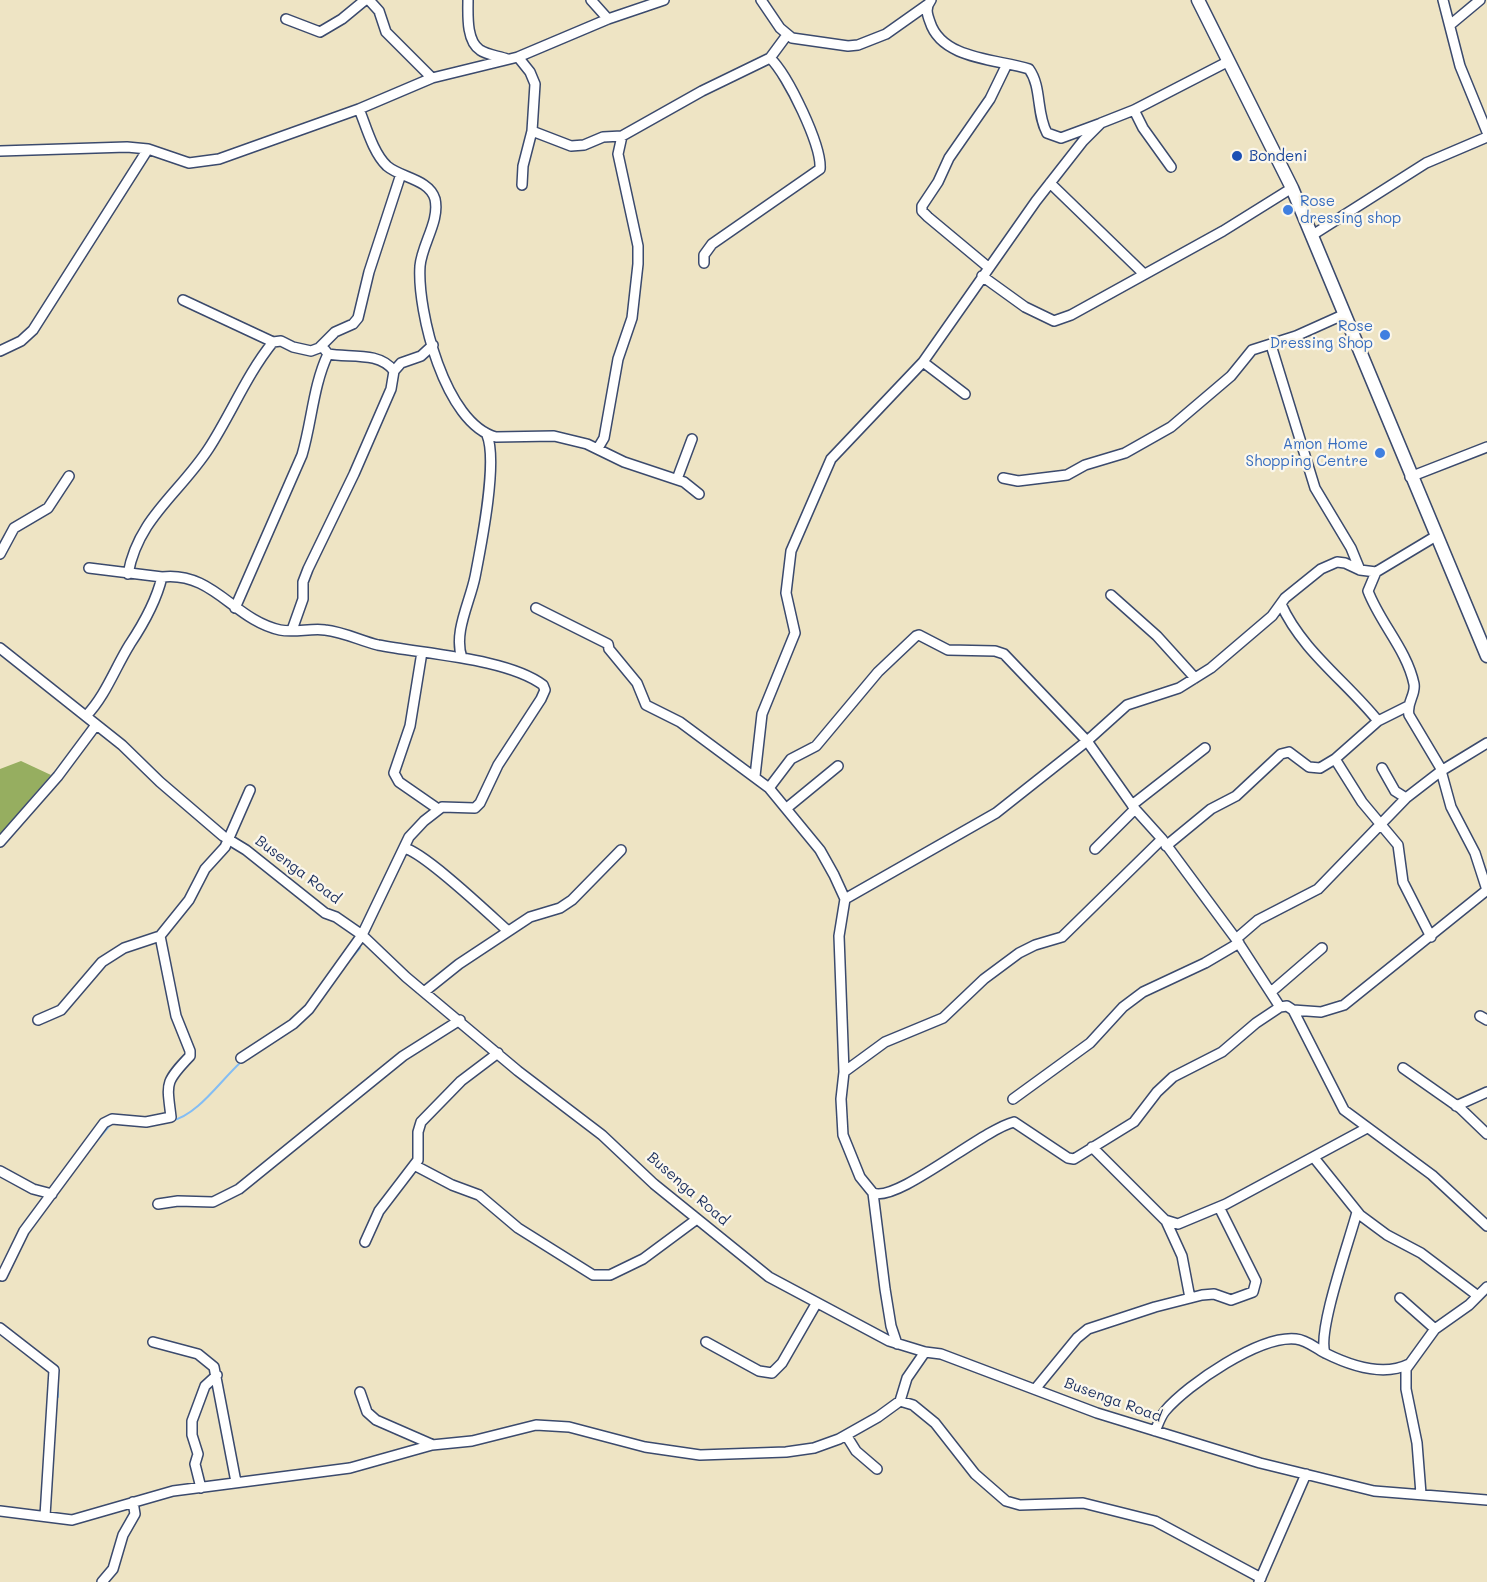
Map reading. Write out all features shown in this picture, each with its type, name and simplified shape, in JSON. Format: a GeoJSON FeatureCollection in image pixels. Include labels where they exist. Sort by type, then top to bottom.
{"type":"FeatureCollection","features":[{"type":"Feature","properties":{"kind":"main road"},"geometry":{"type":"LineString","coordinates":[[1198,0],[1292,188],[1387,412],[1410,477],[1487,656]]}},
{"type":"Feature","properties":{"kind":"street"},"geometry":{"type":"LineString","coordinates":[[286,19],[320,32],[367,0],[379,11],[386,32],[432,78]]}},
{"type":"Feature","properties":{"kind":"street"},"geometry":{"type":"LineString","coordinates":[[468,0],[471,34],[476,46],[480,50],[513,58],[530,72],[535,84],[532,131],[523,166],[522,185]]}},
{"type":"Feature","properties":{"kind":"street"},"geometry":{"type":"LineString","coordinates":[[591,0],[608,19]]}},
{"type":"Feature","properties":{"kind":"street"},"geometry":{"type":"LineString","coordinates":[[0,151],[127,147],[148,150],[189,163],[219,159],[359,109],[432,78],[513,58],[608,19],[664,0]]}},
{"type":"Feature","properties":{"kind":"street"},"geometry":{"type":"LineString","coordinates":[[761,0],[787,36],[832,45],[858,45],[886,34],[929,3],[932,27],[939,39],[972,55],[1029,69],[1033,74],[1042,124],[1053,137],[1062,138],[1134,110],[1229,61]]}},
{"type":"Feature","properties":{"kind":"street"},"geometry":{"type":"LineString","coordinates":[[1443,0],[1460,66],[1487,132]]}},
{"type":"Feature","properties":{"kind":"street"},"geometry":{"type":"LineString","coordinates":[[1450,25],[1480,0]]}},
{"type":"Feature","properties":{"kind":"street"},"geometry":{"type":"LineString","coordinates":[[532,131],[571,146],[584,145],[603,137],[622,136],[702,91],[770,58],[787,36]]}},
{"type":"Feature","properties":{"kind":"street"},"geometry":{"type":"LineString","coordinates":[[705,263],[704,255],[712,244],[820,169],[820,156],[795,94],[770,58]]}},
{"type":"Feature","properties":{"kind":"street"},"geometry":{"type":"LineString","coordinates":[[1008,64],[990,99],[962,138],[922,206],[922,211],[1025,307],[1044,318],[1054,321],[1071,315],[1223,231],[1292,188]]}},
{"type":"Feature","properties":{"kind":"street"},"geometry":{"type":"LineString","coordinates":[[359,109],[379,156],[385,164],[424,185],[432,192],[435,213],[420,267],[424,320],[448,392],[488,435],[491,452],[489,482],[475,576],[460,641],[462,658]]}},
{"type":"Feature","properties":{"kind":"street"},"geometry":{"type":"LineString","coordinates":[[1134,110],[1171,167]]}},
{"type":"Feature","properties":{"kind":"street"},"geometry":{"type":"LineString","coordinates":[[755,776],[762,714],[794,637],[794,620],[787,599],[786,587],[791,551],[824,471],[842,445],[923,362],[985,271],[1050,183],[1083,141],[1101,123]]}},
{"type":"Feature","properties":{"kind":"street"},"geometry":{"type":"LineString","coordinates":[[598,448],[604,438],[618,359],[632,318],[638,264],[638,246],[618,154],[622,136]]}},
{"type":"Feature","properties":{"kind":"street"},"geometry":{"type":"LineString","coordinates":[[1311,236],[1426,163],[1487,137]]}},
{"type":"Feature","properties":{"kind":"street"},"geometry":{"type":"LineString","coordinates":[[0,351],[21,342],[33,330],[148,150]]}},
{"type":"Feature","properties":{"kind":"street"},"geometry":{"type":"LineString","coordinates":[[183,300],[273,342],[281,341],[304,351],[319,348],[335,332],[353,324],[358,318],[369,272],[401,174]]}},
{"type":"Feature","properties":{"kind":"street"},"geometry":{"type":"LineString","coordinates":[[1050,183],[1144,274]]}},
{"type":"Feature","properties":{"kind":"street"},"geometry":{"type":"LineString","coordinates":[[1003,478],[1018,481],[1067,475],[1085,465],[1140,446],[1171,427],[1223,383],[1239,368],[1252,350],[1271,345],[1345,314]]}},
{"type":"Feature","properties":{"kind":"street"},"geometry":{"type":"LineString","coordinates":[[128,574],[151,517],[189,476],[209,449],[237,397],[273,342]]}},
{"type":"Feature","properties":{"kind":"street"},"geometry":{"type":"LineString","coordinates":[[235,608],[302,455],[309,433],[318,377],[328,354],[325,343]]}},
{"type":"Feature","properties":{"kind":"street"},"geometry":{"type":"LineString","coordinates":[[292,630],[303,599],[303,582],[308,569],[354,474],[390,389],[394,371],[401,363],[421,356],[433,345]]}},
{"type":"Feature","properties":{"kind":"street"},"geometry":{"type":"LineString","coordinates":[[1271,345],[1315,488],[1351,548],[1360,570]]}},
{"type":"Feature","properties":{"kind":"street"},"geometry":{"type":"LineString","coordinates":[[328,354],[364,356],[391,366],[394,371]]}},
{"type":"Feature","properties":{"kind":"street"},"geometry":{"type":"LineString","coordinates":[[923,362],[966,394]]}},
{"type":"Feature","properties":{"kind":"street"},"geometry":{"type":"LineString","coordinates":[[488,435],[554,436],[598,448],[624,462],[677,479],[692,486],[699,494]]}},
{"type":"Feature","properties":{"kind":"street"},"geometry":{"type":"LineString","coordinates":[[677,479],[692,439]]}},
{"type":"Feature","properties":{"kind":"street"},"geometry":{"type":"LineString","coordinates":[[1410,477],[1487,447]]}},
{"type":"Feature","properties":{"kind":"street"},"geometry":{"type":"LineString","coordinates":[[0,554],[14,528],[48,507],[69,476]]}},
{"type":"Feature","properties":{"kind":"street"},"geometry":{"type":"LineString","coordinates":[[873,1193],[892,1192],[989,1132],[1014,1122],[1068,1158],[1074,1159],[1134,1122],[1156,1092],[1173,1077],[1222,1052],[1280,1007],[1287,1006],[1293,1010],[1321,1012],[1344,1005],[1486,893],[1475,853],[1451,807],[1441,771],[1426,739],[1409,715],[1408,706],[1414,684],[1393,636],[1368,591],[1376,572],[1436,536]]}},
{"type":"Feature","properties":{"kind":"street"},"geometry":{"type":"LineString","coordinates":[[845,899],[921,854],[972,829],[1013,801],[1127,705],[1179,688],[1211,668],[1272,616],[1307,579],[1337,562],[1345,562],[1360,570],[1376,572]]}},
{"type":"Feature","properties":{"kind":"street"},"geometry":{"type":"LineString","coordinates":[[89,568],[162,577],[183,576],[218,592],[235,608],[257,622],[282,630],[337,632],[377,645],[462,658],[539,682],[545,690],[498,765],[480,803],[475,808],[438,809],[416,830],[404,848],[350,954],[303,1017],[242,1058]]}},
{"type":"Feature","properties":{"kind":"street"},"geometry":{"type":"LineString","coordinates":[[86,716],[97,705],[140,631],[157,595],[162,577]]}},
{"type":"Feature","properties":{"kind":"street"},"geometry":{"type":"LineString","coordinates":[[1111,595],[1157,636],[1195,678]]}},
{"type":"Feature","properties":{"kind":"street"},"geometry":{"type":"LineString","coordinates":[[1281,604],[1322,662],[1345,683],[1378,721]]}},
{"type":"Feature","properties":{"kind":"street"},"geometry":{"type":"LineString","coordinates":[[536,608],[608,644],[609,649],[641,690],[646,705],[680,722],[769,788],[788,807],[820,850],[845,899],[839,936],[844,1072],[843,1135],[860,1177],[873,1193],[885,1289],[891,1326],[897,1344]]}},
{"type":"Feature","properties":{"kind":"street"},"geometry":{"type":"LineString","coordinates":[[769,788],[791,759],[816,746],[891,659],[919,635],[948,650],[995,651],[1004,654],[1087,741],[1134,807],[1238,941],[1280,1007]]}},
{"type":"Feature","properties":{"kind":"street","name":"Busenga Road"},"geometry":{"type":"LineString","coordinates":[[0,648],[86,716],[228,838],[325,913],[336,917],[362,934],[424,992],[602,1135],[654,1184],[769,1277],[816,1304],[897,1344],[941,1354],[1036,1388],[1097,1413],[1222,1453],[1374,1491],[1487,1500]]}},
{"type":"Feature","properties":{"kind":"street"},"geometry":{"type":"LineString","coordinates":[[422,652],[410,726],[394,773],[399,782],[438,809]]}},
{"type":"Feature","properties":{"kind":"street"},"geometry":{"type":"LineString","coordinates":[[844,1072],[885,1042],[937,1022],[984,979],[1019,953],[1035,945],[1062,938],[1164,843],[1210,809],[1236,796],[1262,769],[1285,752],[1315,769],[1335,759],[1378,721],[1408,706]]}},
{"type":"Feature","properties":{"kind":"street"},"geometry":{"type":"LineString","coordinates":[[0,842],[58,776],[96,725]]}},
{"type":"Feature","properties":{"kind":"street"},"geometry":{"type":"LineString","coordinates":[[1013,1099],[1090,1043],[1131,1001],[1238,941],[1258,920],[1318,889],[1406,798],[1441,771],[1487,743]]}},
{"type":"Feature","properties":{"kind":"street"},"geometry":{"type":"LineString","coordinates":[[1095,849],[1134,807],[1205,748]]}},
{"type":"Feature","properties":{"kind":"street"},"geometry":{"type":"LineString","coordinates":[[1335,759],[1399,848],[1403,882],[1431,937]]}},
{"type":"Feature","properties":{"kind":"street"},"geometry":{"type":"LineString","coordinates":[[788,807],[838,766]]}},
{"type":"Feature","properties":{"kind":"street"},"geometry":{"type":"LineString","coordinates":[[1382,768],[1395,791],[1406,798]]}},
{"type":"Feature","properties":{"kind":"street"},"geometry":{"type":"LineString","coordinates":[[38,1020],[61,1010],[102,962],[124,948],[160,936],[189,900],[198,879],[225,847],[250,790]]}},
{"type":"Feature","properties":{"kind":"street"},"geometry":{"type":"LineString","coordinates":[[404,848],[411,849],[508,931]]}},
{"type":"Feature","properties":{"kind":"street"},"geometry":{"type":"LineString","coordinates":[[424,992],[459,964],[530,917],[560,908],[572,900],[621,850]]}},
{"type":"Feature","properties":{"kind":"street"},"geometry":{"type":"LineString","coordinates":[[2,1276],[24,1231],[104,1123],[112,1119],[146,1122],[171,1117],[166,1091],[175,1071],[190,1056],[190,1051],[176,1016],[160,936]]}},
{"type":"Feature","properties":{"kind":"street"},"geometry":{"type":"LineString","coordinates":[[1271,992],[1322,948]]}},
{"type":"Feature","properties":{"kind":"street"},"geometry":{"type":"LineString","coordinates":[[1293,1010],[1339,1104],[1367,1128],[1432,1174],[1487,1226]]}},
{"type":"Feature","properties":{"kind":"street"},"geometry":{"type":"LineString","coordinates":[[158,1204],[178,1201],[213,1202],[238,1189],[403,1056],[460,1020]]}},
{"type":"Feature","properties":{"kind":"street"},"geometry":{"type":"LineString","coordinates":[[364,1242],[379,1211],[420,1155],[418,1132],[427,1113],[461,1081],[498,1053]]}},
{"type":"Feature","properties":{"kind":"street"},"geometry":{"type":"LineString","coordinates":[[1403,1068],[1456,1106],[1487,1134]]}},
{"type":"Feature","properties":{"kind":"street"},"geometry":{"type":"LineString","coordinates":[[1456,1106],[1487,1092]]}},
{"type":"Feature","properties":{"kind":"street"},"geometry":{"type":"LineString","coordinates":[[1165,1220],[1178,1224],[1219,1207],[1315,1159],[1367,1128]]}},
{"type":"Feature","properties":{"kind":"street"},"geometry":{"type":"LineString","coordinates":[[1092,1147],[1165,1220],[1182,1256],[1190,1298]]}},
{"type":"Feature","properties":{"kind":"street"},"geometry":{"type":"LineString","coordinates":[[1155,1431],[1166,1410],[1191,1388],[1221,1366],[1258,1347],[1295,1338],[1325,1353],[1383,1371],[1399,1369],[1408,1364],[1436,1329],[1484,1292],[1387,1234],[1357,1212],[1315,1159]]}},
{"type":"Feature","properties":{"kind":"street"},"geometry":{"type":"LineString","coordinates":[[414,1165],[452,1185],[479,1195],[518,1228],[593,1275],[610,1275],[643,1259],[697,1219]]}},
{"type":"Feature","properties":{"kind":"street"},"geometry":{"type":"LineString","coordinates":[[0,1172],[33,1189],[52,1194]]}},
{"type":"Feature","properties":{"kind":"street"},"geometry":{"type":"LineString","coordinates":[[1036,1388],[1077,1338],[1088,1329],[1190,1298],[1214,1294],[1231,1300],[1249,1295],[1256,1288],[1256,1281],[1219,1207]]}},
{"type":"Feature","properties":{"kind":"street"},"geometry":{"type":"LineString","coordinates":[[1325,1353],[1323,1348],[1327,1320],[1357,1212]]}},
{"type":"Feature","properties":{"kind":"street"},"geometry":{"type":"LineString","coordinates":[[1400,1298],[1436,1329]]}},
{"type":"Feature","properties":{"kind":"street"},"geometry":{"type":"LineString","coordinates":[[706,1342],[759,1371],[772,1373],[782,1363],[816,1304]]}},
{"type":"Feature","properties":{"kind":"street"},"geometry":{"type":"LineString","coordinates":[[0,1328],[54,1370],[45,1516]]}},
{"type":"Feature","properties":{"kind":"street"},"geometry":{"type":"LineString","coordinates":[[153,1342],[198,1354],[214,1367],[236,1482]]}},
{"type":"Feature","properties":{"kind":"street"},"geometry":{"type":"LineString","coordinates":[[0,1511],[72,1520],[173,1491],[350,1468],[432,1445],[472,1441],[536,1425],[558,1426],[645,1447],[715,1456],[804,1450],[846,1435],[900,1401],[907,1378],[925,1352]]}},
{"type":"Feature","properties":{"kind":"street"},"geometry":{"type":"LineString","coordinates":[[1408,1364],[1406,1389],[1417,1443],[1421,1494]]}},
{"type":"Feature","properties":{"kind":"street"},"geometry":{"type":"LineString","coordinates":[[201,1488],[195,1464],[198,1454],[192,1435],[192,1421],[206,1386],[217,1375]]}},
{"type":"Feature","properties":{"kind":"street"},"geometry":{"type":"LineString","coordinates":[[360,1392],[367,1412],[382,1425],[432,1445]]}},
{"type":"Feature","properties":{"kind":"street"},"geometry":{"type":"LineString","coordinates":[[900,1401],[913,1406],[935,1423],[987,1487],[1006,1501],[1020,1505],[1083,1503],[1155,1521],[1260,1580],[1306,1474]]}},
{"type":"Feature","properties":{"kind":"street"},"geometry":{"type":"LineString","coordinates":[[846,1435],[856,1451],[877,1469]]}},
{"type":"Feature","properties":{"kind":"street"},"geometry":{"type":"LineString","coordinates":[[102,1582],[113,1569],[123,1535],[135,1514],[134,1502]]}},
{"type":"Feature","properties":{"kind":"green space"},"geometry":{"type":"Polygon","coordinates":[[[21,761],[51,775],[0,834],[0,769],[21,761]]]}},
{"type":"Feature","properties":{"kind":"waterway"},"geometry":{"type":"LineString","coordinates":[[346,964],[360,948]]}},
{"type":"Feature","properties":{"kind":"waterway"},"geometry":{"type":"LineString","coordinates":[[305,1019],[320,1000]]}},
{"type":"Feature","properties":{"kind":"waterway"},"geometry":{"type":"LineString","coordinates":[[171,1121],[181,1118],[199,1105],[241,1062]]}},
{"type":"Feature","properties":{"kind":"waterway"},"geometry":{"type":"LineString","coordinates":[[93,1145],[111,1124]]}},
{"type":"Feature","properties":{"kind":"waterway"},"geometry":{"type":"LineString","coordinates":[[39,1353],[58,1367],[58,1397]]}},
{"type":"Feature","properties":{"kind":"place","name":"Bondeni"},"geometry":{"type":"Point","coordinates":[1237,156]}},
{"type":"Feature","properties":{"kind":"place","name":"Rose dressing shop"},"geometry":{"type":"Point","coordinates":[1288,210]}},
{"type":"Feature","properties":{"kind":"place","name":"Rose Dressing Shop"},"geometry":{"type":"Point","coordinates":[1385,335]}},
{"type":"Feature","properties":{"kind":"place","name":"Amon Home Shopping Centre"},"geometry":{"type":"Point","coordinates":[1380,453]}}]}
